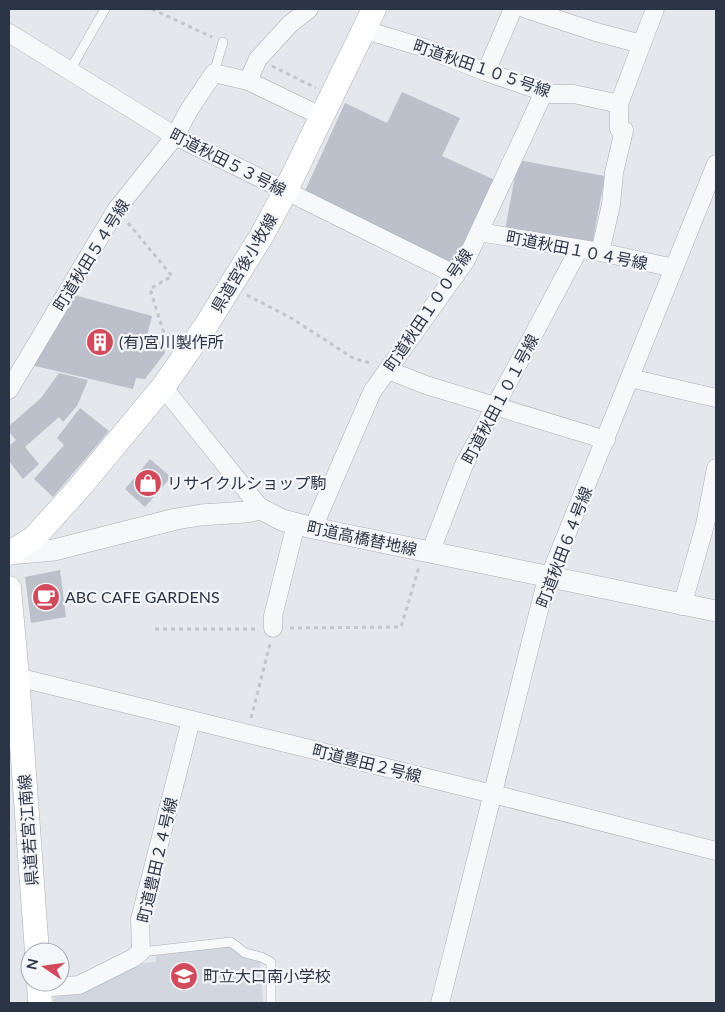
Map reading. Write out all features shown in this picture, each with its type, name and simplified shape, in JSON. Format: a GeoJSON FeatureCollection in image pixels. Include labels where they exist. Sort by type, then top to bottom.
{"type":"FeatureCollection","features":[{"type":"Feature","properties":{"kind":"main road","name":"県道宮後小牧線"},"geometry":{"type":"LineString","coordinates":[[9,554],[34,538],[163,387],[181,362],[262,235],[323,117],[374,9]]}},
{"type":"Feature","properties":{"kind":"main road","name":"県道若宮江南線"},"geometry":{"type":"LineString","coordinates":[[9,588],[17,677],[19,752],[36,942]]}},
{"type":"Feature","properties":{"kind":"street"},"geometry":{"type":"LineString","coordinates":[[248,81],[258,59],[290,24],[308,9]]}},
{"type":"Feature","properties":{"kind":"street"},"geometry":{"type":"LineString","coordinates":[[486,72],[513,9]]}},
{"type":"Feature","properties":{"kind":"street"},"geometry":{"type":"LineString","coordinates":[[526,9],[596,32],[641,44]]}},
{"type":"Feature","properties":{"kind":"street"},"geometry":{"type":"LineString","coordinates":[[600,252],[611,205],[614,173],[624,130],[619,129],[619,104],[655,9]]}},
{"type":"Feature","properties":{"kind":"street","name":"町道秋田１０５号線"},"geometry":{"type":"LineString","coordinates":[[365,30],[425,48],[544,92],[551,94],[574,94],[619,104]]}},
{"type":"Feature","properties":{"kind":"street","name":"町道秋田５３号線"},"geometry":{"type":"LineString","coordinates":[[9,33],[175,136],[456,275]]}},
{"type":"Feature","properties":{"kind":"street"},"geometry":{"type":"LineString","coordinates":[[214,73],[248,81],[323,117]]}},
{"type":"Feature","properties":{"kind":"street","name":"町道秋田５４号線"},"geometry":{"type":"LineString","coordinates":[[9,390],[116,210],[175,136],[189,110],[214,73]]}},
{"type":"Feature","properties":{"kind":"street","name":"町道秋田１００号線"},"geometry":{"type":"LineString","coordinates":[[272,628],[272,616],[304,526],[372,392],[466,260],[544,92]]}},
{"type":"Feature","properties":{"kind":"street","name":"町道秋田６４号線"},"geometry":{"type":"LineString","coordinates":[[440,1003],[544,590],[674,268],[709,199],[716,164]]}},
{"type":"Feature","properties":{"kind":"street","name":"町道秋田１０４号線"},"geometry":{"type":"LineString","coordinates":[[480,232],[600,252],[674,268]]}},
{"type":"Feature","properties":{"kind":"street","name":"町道秋田１０１号線"},"geometry":{"type":"LineString","coordinates":[[427,552],[464,465],[580,249]]}},
{"type":"Feature","properties":{"kind":"street"},"geometry":{"type":"LineString","coordinates":[[388,370],[426,385],[606,440]]}},
{"type":"Feature","properties":{"kind":"street"},"geometry":{"type":"LineString","coordinates":[[630,378],[716,398]]}},
{"type":"Feature","properties":{"kind":"street"},"geometry":{"type":"LineString","coordinates":[[9,554],[54,550],[176,519],[261,509],[163,387]]}},
{"type":"Feature","properties":{"kind":"street"},"geometry":{"type":"LineString","coordinates":[[682,606],[704,525],[716,468]]}},
{"type":"Feature","properties":{"kind":"street","name":"町道高橋替地線"},"geometry":{"type":"LineString","coordinates":[[261,509],[272,516],[304,526],[716,612]]}},
{"type":"Feature","properties":{"kind":"street","name":"町道豊田２号線"},"geometry":{"type":"LineString","coordinates":[[17,677],[716,851]]}},
{"type":"Feature","properties":{"kind":"street","name":"町道豊田２４号線"},"geometry":{"type":"LineString","coordinates":[[140,952],[140,918],[191,720]]}},
{"type":"Feature","properties":{"kind":"street"},"geometry":{"type":"LineString","coordinates":[[70,986],[79,985],[140,952]]}},
{"type":"Feature","properties":{"kind":"lane"},"geometry":{"type":"LineString","coordinates":[[70,70],[105,9]]}},
{"type":"Feature","properties":{"kind":"lane"},"geometry":{"type":"LineString","coordinates":[[214,73],[223,42]]}},
{"type":"Feature","properties":{"kind":"lane"},"geometry":{"type":"LineString","coordinates":[[140,952],[231,942],[245,953],[271,962],[271,1003]]}},
{"type":"Feature","properties":{"kind":"path"},"geometry":{"type":"LineString","coordinates":[[116,210],[135,230],[172,276],[150,289],[168,346],[181,362]]}},
{"type":"Feature","properties":{"kind":"path"},"geometry":{"type":"LineString","coordinates":[[231,286],[291,318],[353,358],[388,370]]}},
{"type":"Feature","properties":{"kind":"path"},"geometry":{"type":"LineString","coordinates":[[155,630],[401,627],[427,552]]}},
{"type":"Feature","properties":{"kind":"path"},"geometry":{"type":"LineString","coordinates":[[247,734],[272,628]]}},
{"type":"Feature","properties":{"kind":"shaded area","name":"町立大口南小学校"},"geometry":{"type":"Polygon","coordinates":[[[230,946],[260,960],[263,1003],[54,1003],[54,994],[70,992],[70,988],[129,965],[156,962],[156,954],[230,946]]]}},
{"type":"Feature","properties":{"kind":"building"},"geometry":{"type":"Polygon","coordinates":[[[402,92],[460,118],[442,156],[497,181],[457,268],[303,195],[345,103],[387,123],[402,92]]]}},
{"type":"Feature","properties":{"kind":"building"},"geometry":{"type":"Polygon","coordinates":[[[518,160],[605,176],[592,245],[505,230],[518,160]]]}},
{"type":"Feature","properties":{"kind":"building","name":"(有)宮川製作所"},"geometry":{"type":"Polygon","coordinates":[[[74,295],[152,316],[146,340],[163,343],[165,353],[145,379],[136,378],[133,389],[31,365],[74,295]]]}},
{"type":"Feature","properties":{"kind":"building"},"geometry":{"type":"Polygon","coordinates":[[[59,373],[88,380],[77,406],[63,422],[59,417],[25,447],[39,464],[23,479],[9,461],[9,446],[16,440],[9,432],[9,426],[41,398],[59,373]]]}},
{"type":"Feature","properties":{"kind":"building"},"geometry":{"type":"Polygon","coordinates":[[[80,408],[109,431],[53,497],[34,479],[64,445],[57,438],[80,408]]]}},
{"type":"Feature","properties":{"kind":"building","name":"リサイクルショップ駒"},"geometry":{"type":"Polygon","coordinates":[[[150,459],[171,477],[145,507],[125,489],[150,459]]]}},
{"type":"Feature","properties":{"kind":"building","name":"ABC CAFE GARDENS"},"geometry":{"type":"Polygon","coordinates":[[[60,570],[66,617],[31,623],[25,577],[60,570]]]}},
{"type":"Feature","properties":{"kind":"place","name":"(有)宮川製作所"},"geometry":{"type":"Point","coordinates":[100,342]}},
{"type":"Feature","properties":{"kind":"place","name":"リサイクルショップ駒"},"geometry":{"type":"Point","coordinates":[148,483]}},
{"type":"Feature","properties":{"kind":"place","name":"ABC CAFE GARDENS"},"geometry":{"type":"Point","coordinates":[46,597]}},
{"type":"Feature","properties":{"kind":"place","name":"町立大口南小学校"},"geometry":{"type":"Point","coordinates":[184,976]}}]}
